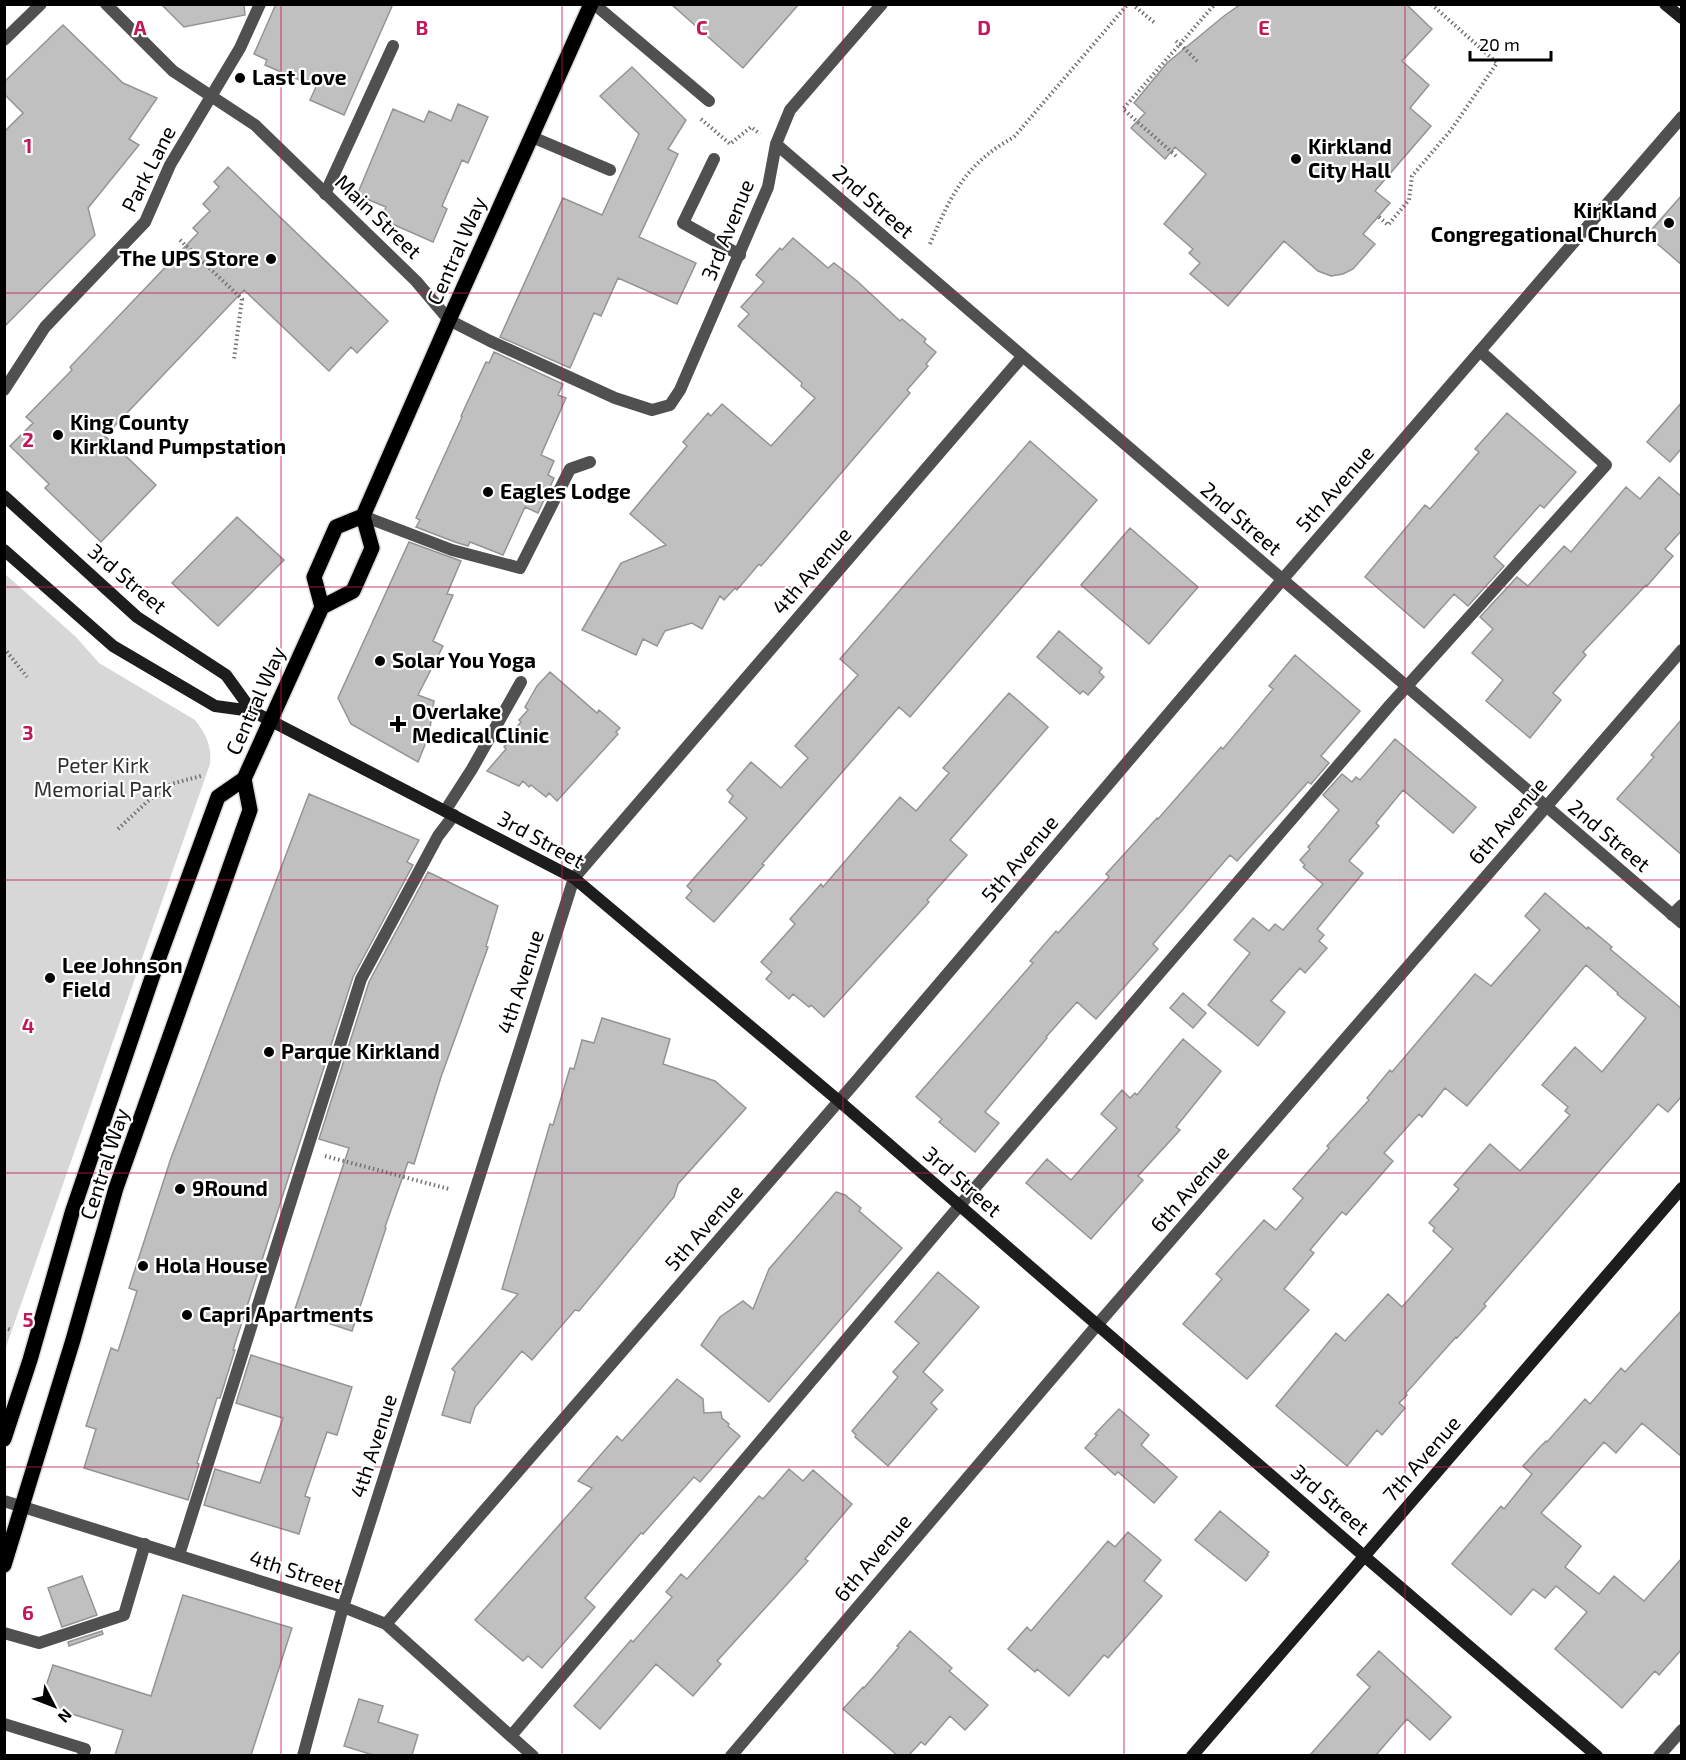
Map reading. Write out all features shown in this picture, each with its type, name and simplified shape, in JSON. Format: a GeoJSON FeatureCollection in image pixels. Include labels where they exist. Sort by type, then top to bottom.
{"type":"FeatureCollection","features":[{"type":"Feature","properties":{"kind":"main road","name":"Central Way"},"geometry":{"type":"LineString","coordinates":[[363,516],[592,4]]}},
{"type":"Feature","properties":{"kind":"main road"},"geometry":{"type":"LineString","coordinates":[[363,516],[372,548],[353,591],[322,607],[314,577],[336,527],[363,516]]}},
{"type":"Feature","properties":{"kind":"main road","name":"Central Way"},"geometry":{"type":"LineString","coordinates":[[4,1438],[30,1360],[72,1214],[157,963],[218,797],[244,779],[322,607]]}},
{"type":"Feature","properties":{"kind":"main road","name":"Central Way"},"geometry":{"type":"LineString","coordinates":[[4,1565],[74,1340],[116,1188],[250,810],[244,779]]}},
{"type":"Feature","properties":{"kind":"street"},"geometry":{"type":"LineString","coordinates":[[4,40],[41,4]]}},
{"type":"Feature","properties":{"kind":"street","name":"Main Street"},"geometry":{"type":"LineString","coordinates":[[106,4],[173,71],[255,125],[416,281],[449,320],[615,398],[652,410]]}},
{"type":"Feature","properties":{"kind":"street","name":"Park Lane"},"geometry":{"type":"LineString","coordinates":[[4,390],[45,327],[145,222],[170,165],[210,94],[240,48],[260,4]]}},
{"type":"Feature","properties":{"kind":"street"},"geometry":{"type":"LineString","coordinates":[[592,4],[709,101]]}},
{"type":"Feature","properties":{"kind":"street","name":"3rd Avenue"},"geometry":{"type":"LineString","coordinates":[[652,410],[670,405],[680,390],[768,187],[776,144],[790,110],[882,4]]}},
{"type":"Feature","properties":{"kind":"street"},"geometry":{"type":"LineString","coordinates":[[1665,4],[1682,18]]}},
{"type":"Feature","properties":{"kind":"street"},"geometry":{"type":"LineString","coordinates":[[325,194],[393,46]]}},
{"type":"Feature","properties":{"kind":"street","name":"5th Avenue"},"geometry":{"type":"LineString","coordinates":[[386,1624],[839,1101],[1282,580],[1682,117]]}},
{"type":"Feature","properties":{"kind":"street"},"geometry":{"type":"LineString","coordinates":[[532,136],[610,170]]}},
{"type":"Feature","properties":{"kind":"street","name":"2nd Street"},"geometry":{"type":"LineString","coordinates":[[776,144],[1677,919]]}},
{"type":"Feature","properties":{"kind":"street"},"geometry":{"type":"LineString","coordinates":[[714,159],[683,223],[740,255]]}},
{"type":"Feature","properties":{"kind":"street"},"geometry":{"type":"LineString","coordinates":[[511,1736],[752,1448],[959,1206],[1407,686],[1606,465],[1479,351]]}},
{"type":"Feature","properties":{"kind":"street","name":"4th Avenue"},"geometry":{"type":"LineString","coordinates":[[303,1755],[343,1607],[574,878],[1022,357]]}},
{"type":"Feature","properties":{"kind":"street"},"geometry":{"type":"LineString","coordinates":[[363,516],[452,550],[520,568],[570,469],[590,462]]}},
{"type":"Feature","properties":{"kind":"street","name":"3rd Street"},"geometry":{"type":"LineString","coordinates":[[4,496],[137,617],[226,675],[252,711]]}},
{"type":"Feature","properties":{"kind":"street","name":"3rd Street"},"geometry":{"type":"LineString","coordinates":[[4,550],[113,646],[215,706],[252,711],[574,878],[839,1101],[1364,1556],[1598,1755]]}},
{"type":"Feature","properties":{"kind":"street","name":"6th Avenue"},"geometry":{"type":"LineString","coordinates":[[731,1755],[1098,1324],[1682,650]]}},
{"type":"Feature","properties":{"kind":"street"},"geometry":{"type":"LineString","coordinates":[[179,1555],[360,980],[521,682]]}},
{"type":"Feature","properties":{"kind":"street"},"geometry":{"type":"LineString","coordinates":[[1677,919],[1682,905]]}},
{"type":"Feature","properties":{"kind":"street","name":"7th Avenue"},"geometry":{"type":"LineString","coordinates":[[1192,1755],[1682,1188]]}},
{"type":"Feature","properties":{"kind":"street","name":"4th Street"},"geometry":{"type":"LineString","coordinates":[[4,1501],[343,1607],[386,1624],[533,1755]]}},
{"type":"Feature","properties":{"kind":"street"},"geometry":{"type":"LineString","coordinates":[[4,1633],[39,1643],[124,1615],[145,1544]]}},
{"type":"Feature","properties":{"kind":"street"},"geometry":{"type":"LineString","coordinates":[[4,1724],[85,1749],[83,1755]]}},
{"type":"Feature","properties":{"kind":"street"},"geometry":{"type":"LineString","coordinates":[[1659,1755],[1682,1730]]}},
{"type":"Feature","properties":{"kind":"path"},"geometry":{"type":"LineString","coordinates":[[930,244],[950,198],[966,175],[999,145],[1014,137],[1130,4],[1156,24]]}},
{"type":"Feature","properties":{"kind":"path"},"geometry":{"type":"LineString","coordinates":[[1176,156],[1124,110],[1178,42],[1215,4]]}},
{"type":"Feature","properties":{"kind":"path"},"geometry":{"type":"LineString","coordinates":[[1379,217],[1388,225],[1409,200],[1412,176],[1451,130],[1497,63],[1431,4]]}},
{"type":"Feature","properties":{"kind":"path"},"geometry":{"type":"LineString","coordinates":[[1178,42],[1198,62]]}},
{"type":"Feature","properties":{"kind":"path"},"geometry":{"type":"LineString","coordinates":[[180,240],[242,299],[234,359]]}},
{"type":"Feature","properties":{"kind":"path"},"geometry":{"type":"LineString","coordinates":[[4,648],[27,677]]}},
{"type":"Feature","properties":{"kind":"path"},"geometry":{"type":"LineString","coordinates":[[118,829],[149,800],[171,784],[201,776]]}},
{"type":"Feature","properties":{"kind":"path"},"geometry":{"type":"LineString","coordinates":[[306,1151],[449,1189]]}},
{"type":"Feature","properties":{"kind":"path"},"geometry":{"type":"LineString","coordinates":[[4,1327],[11,1330]]}},
{"type":"Feature","properties":{"kind":"green space","name":"Peter Kirk Memorial Park"},"geometry":{"type":"Polygon","coordinates":[[[5,574],[76,637],[99,663],[195,720],[207,740],[210,764],[5,1350],[5,574]]]}},
{"type":"Feature","properties":{"kind":"building"},"geometry":{"type":"Polygon","coordinates":[[[161,4],[244,4],[245,15],[184,27],[161,4]]]}},
{"type":"Feature","properties":{"kind":"building"},"geometry":{"type":"Polygon","coordinates":[[[276,4],[393,4],[344,115],[310,100],[316,87],[265,65],[267,60],[254,54],[276,4]]]}},
{"type":"Feature","properties":{"kind":"building"},"geometry":{"type":"Polygon","coordinates":[[[671,4],[799,4],[743,68],[671,4]]]}},
{"type":"Feature","properties":{"kind":"building","name":"Kirkland City Hall"},"geometry":{"type":"Polygon","coordinates":[[[1241,4],[1406,4],[1432,29],[1402,61],[1429,85],[1410,108],[1431,126],[1375,191],[1390,203],[1363,234],[1375,244],[1353,269],[1331,276],[1318,271],[1284,241],[1228,306],[1190,274],[1200,263],[1189,253],[1193,249],[1164,224],[1206,174],[1175,147],[1165,159],[1131,128],[1145,113],[1134,103],[1167,63],[1241,4]]]}},
{"type":"Feature","properties":{"kind":"building"},"geometry":{"type":"Polygon","coordinates":[[[63,25],[123,83],[157,98],[129,139],[139,145],[88,208],[95,235],[4,327],[4,132],[23,113],[4,94],[4,82],[63,25]]]}},
{"type":"Feature","properties":{"kind":"building"},"geometry":{"type":"Polygon","coordinates":[[[632,67],[686,120],[668,149],[678,154],[639,237],[696,263],[677,304],[618,278],[601,316],[594,313],[570,368],[500,337],[563,198],[602,215],[639,134],[600,96],[632,67]]]}},
{"type":"Feature","properties":{"kind":"building"},"geometry":{"type":"Polygon","coordinates":[[[458,104],[488,117],[468,163],[462,160],[442,206],[447,209],[433,242],[381,219],[386,207],[357,195],[393,109],[424,122],[429,111],[451,121],[458,104]]]}},
{"type":"Feature","properties":{"kind":"building"},"geometry":{"type":"Polygon","coordinates":[[[228,167],[388,321],[357,353],[351,347],[329,371],[244,290],[105,436],[156,485],[101,542],[45,488],[49,484],[10,446],[33,423],[26,417],[72,370],[70,367],[198,233],[193,228],[210,211],[203,204],[219,187],[214,182],[228,167]]]}},
{"type":"Feature","properties":{"kind":"building","name":"Kirkland Congregational Church"},"geometry":{"type":"Polygon","coordinates":[[[1682,195],[1682,265],[1647,235],[1682,195]]]}},
{"type":"Feature","properties":{"kind":"building"},"geometry":{"type":"Polygon","coordinates":[[[793,238],[828,268],[834,263],[857,281],[900,321],[902,319],[926,339],[924,342],[936,352],[926,364],[928,366],[907,390],[910,393],[761,566],[759,564],[737,590],[735,588],[724,600],[720,596],[702,629],[692,623],[665,631],[657,646],[643,639],[636,655],[582,630],[621,563],[666,545],[630,514],[687,446],[683,442],[708,413],[711,416],[722,404],[771,446],[815,398],[801,386],[802,383],[738,326],[749,314],[741,307],[764,282],[756,275],[780,248],[782,250],[793,238]]]}},
{"type":"Feature","properties":{"kind":"building","name":"Eagles Lodge"},"geometry":{"type":"Polygon","coordinates":[[[494,352],[563,384],[558,395],[566,398],[541,455],[554,461],[548,475],[554,478],[538,513],[525,507],[503,555],[470,542],[468,546],[455,542],[416,527],[420,520],[416,518],[461,416],[486,362],[489,363],[494,352]]]}},
{"type":"Feature","properties":{"kind":"building"},"geometry":{"type":"Polygon","coordinates":[[[1682,402],[1682,448],[1670,462],[1647,442],[1682,402]]]}},
{"type":"Feature","properties":{"kind":"building"},"geometry":{"type":"Polygon","coordinates":[[[1507,413],[1576,472],[1544,508],[1540,505],[1494,557],[1504,566],[1468,606],[1454,594],[1424,628],[1365,577],[1425,505],[1430,509],[1479,452],[1475,449],[1507,413]]]}},
{"type":"Feature","properties":{"kind":"building"},"geometry":{"type":"Polygon","coordinates":[[[1030,441],[1097,500],[910,717],[899,707],[714,922],[686,898],[692,891],[687,886],[747,818],[729,802],[733,796],[727,790],[751,762],[781,788],[808,758],[795,746],[858,675],[840,659],[1030,441]]]}},
{"type":"Feature","properties":{"kind":"building"},"geometry":{"type":"Polygon","coordinates":[[[1659,477],[1682,497],[1682,530],[1665,549],[1673,556],[1583,652],[1586,655],[1553,693],[1561,700],[1530,738],[1486,701],[1503,680],[1472,653],[1493,629],[1480,617],[1517,577],[1528,586],[1564,546],[1571,552],[1626,487],[1640,499],[1659,477]]]}},
{"type":"Feature","properties":{"kind":"building"},"geometry":{"type":"Polygon","coordinates":[[[237,517],[284,560],[218,626],[172,583],[237,517]]]}},
{"type":"Feature","properties":{"kind":"building"},"geometry":{"type":"Polygon","coordinates":[[[1130,528],[1198,587],[1149,644],[1081,585],[1130,528]]]}},
{"type":"Feature","properties":{"kind":"building"},"geometry":{"type":"Polygon","coordinates":[[[409,542],[461,561],[447,594],[453,595],[433,641],[443,646],[418,695],[434,701],[429,735],[418,762],[351,724],[338,698],[409,542]]]}},
{"type":"Feature","properties":{"kind":"building"},"geometry":{"type":"Polygon","coordinates":[[[1059,631],[1102,668],[1099,672],[1104,677],[1088,695],[1083,691],[1080,694],[1037,657],[1059,631]]]}},
{"type":"Feature","properties":{"kind":"building"},"geometry":{"type":"Polygon","coordinates":[[[1295,655],[1360,711],[1321,756],[1329,763],[1311,784],[1308,782],[1237,861],[1230,855],[1153,944],[1158,949],[1096,1019],[1077,1002],[985,1112],[999,1123],[975,1152],[939,1122],[942,1119],[916,1097],[1033,963],[1030,961],[1056,931],[1058,933],[1109,877],[1106,874],[1221,747],[1223,749],[1273,689],[1269,686],[1295,655]]]}},
{"type":"Feature","properties":{"kind":"building"},"geometry":{"type":"Polygon","coordinates":[[[550,672],[597,713],[599,710],[620,728],[616,732],[618,734],[557,801],[549,793],[546,797],[523,781],[519,786],[487,771],[506,749],[504,747],[513,736],[511,733],[521,722],[519,720],[528,710],[525,707],[537,686],[550,672]]]}},
{"type":"Feature","properties":{"kind":"building"},"geometry":{"type":"Polygon","coordinates":[[[1009,693],[1048,727],[950,840],[967,855],[927,900],[929,902],[824,1017],[811,1005],[809,1007],[793,994],[789,999],[766,979],[772,972],[761,962],[795,924],[790,919],[821,884],[823,887],[900,797],[916,811],[949,773],[943,768],[1009,693]]]}},
{"type":"Feature","properties":{"kind":"building"},"geometry":{"type":"Polygon","coordinates":[[[1682,719],[1682,855],[1617,799],[1654,757],[1651,755],[1682,719]]]}},
{"type":"Feature","properties":{"kind":"building"},"geometry":{"type":"Polygon","coordinates":[[[1395,739],[1476,807],[1453,833],[1403,790],[1376,823],[1379,826],[1349,861],[1363,873],[1317,929],[1324,935],[1319,941],[1327,948],[1305,973],[1300,968],[1271,1001],[1285,1012],[1258,1046],[1208,1005],[1250,953],[1234,940],[1253,918],[1269,931],[1275,924],[1283,930],[1323,884],[1303,867],[1305,865],[1300,860],[1339,810],[1323,795],[1342,774],[1352,782],[1356,777],[1360,780],[1395,739]]]}},
{"type":"Feature","properties":{"kind":"building"},"geometry":{"type":"Polygon","coordinates":[[[309,794],[419,840],[407,862],[413,865],[353,977],[233,1350],[235,1350],[220,1398],[217,1398],[188,1500],[84,1468],[96,1429],[86,1426],[111,1348],[118,1351],[137,1291],[129,1288],[171,1158],[309,794]]]}},
{"type":"Feature","properties":{"kind":"building"},"geometry":{"type":"Polygon","coordinates":[[[428,872],[498,906],[486,946],[488,947],[441,1077],[414,1164],[408,1162],[352,1331],[294,1312],[349,1148],[319,1139],[369,982],[428,872]]]}},
{"type":"Feature","properties":{"kind":"building"},"geometry":{"type":"Polygon","coordinates":[[[1545,893],[1612,947],[1610,949],[1682,1009],[1682,1096],[1668,1112],[1658,1104],[1484,1304],[1486,1306],[1406,1393],[1407,1395],[1399,1403],[1405,1408],[1382,1435],[1377,1430],[1347,1466],[1276,1406],[1336,1333],[1345,1341],[1388,1294],[1402,1307],[1453,1249],[1433,1231],[1435,1228],[1429,1223],[1459,1189],[1454,1185],[1490,1144],[1520,1171],[1570,1115],[1565,1111],[1568,1107],[1542,1085],[1575,1047],[1602,1072],[1646,1018],[1586,965],[1467,1106],[1445,1088],[1422,1117],[1419,1114],[1384,1153],[1393,1161],[1346,1215],[1342,1212],[1310,1250],[1314,1253],[1284,1289],[1309,1310],[1247,1379],[1183,1324],[1222,1279],[1216,1274],[1264,1220],[1276,1230],[1303,1198],[1293,1189],[1329,1148],[1327,1146],[1369,1100],[1367,1098],[1390,1070],[1392,1072],[1475,974],[1491,986],[1540,930],[1525,916],[1545,893]]]}},
{"type":"Feature","properties":{"kind":"building"},"geometry":{"type":"Polygon","coordinates":[[[1183,993],[1206,1013],[1193,1028],[1170,1008],[1183,993]]]}},
{"type":"Feature","properties":{"kind":"building"},"geometry":{"type":"Polygon","coordinates":[[[602,1018],[670,1039],[663,1064],[715,1081],[746,1108],[678,1184],[674,1197],[579,1311],[575,1310],[532,1360],[522,1351],[475,1407],[470,1423],[442,1415],[455,1372],[452,1369],[518,1294],[502,1289],[550,1124],[553,1125],[570,1068],[574,1069],[582,1040],[594,1043],[602,1018]]]}},
{"type":"Feature","properties":{"kind":"building"},"geometry":{"type":"Polygon","coordinates":[[[1183,1039],[1221,1071],[1176,1127],[1180,1130],[1138,1176],[1143,1180],[1091,1239],[1026,1183],[1047,1159],[1071,1180],[1117,1128],[1101,1114],[1122,1090],[1130,1098],[1135,1093],[1137,1095],[1183,1039]]]}},
{"type":"Feature","properties":{"kind":"building"},"geometry":{"type":"Polygon","coordinates":[[[836,1192],[845,1195],[861,1208],[859,1211],[902,1248],[769,1402],[701,1345],[720,1317],[743,1301],[753,1309],[769,1269],[836,1192]]]}},
{"type":"Feature","properties":{"kind":"building"},"geometry":{"type":"Polygon","coordinates":[[[938,1272],[979,1307],[923,1372],[943,1390],[931,1403],[937,1409],[888,1466],[855,1437],[852,1431],[898,1377],[893,1372],[919,1343],[895,1322],[938,1272]]]}},
{"type":"Feature","properties":{"kind":"building"},"geometry":{"type":"Polygon","coordinates":[[[1682,1310],[1682,1457],[1642,1423],[1616,1453],[1604,1442],[1541,1513],[1581,1546],[1565,1567],[1599,1594],[1614,1576],[1644,1601],[1682,1558],[1682,1649],[1659,1675],[1655,1671],[1622,1708],[1555,1649],[1587,1612],[1556,1586],[1545,1598],[1533,1589],[1511,1615],[1452,1564],[1501,1506],[1504,1509],[1532,1474],[1523,1466],[1539,1448],[1585,1399],[1590,1404],[1621,1368],[1625,1372],[1682,1310]]]}},
{"type":"Feature","properties":{"kind":"building"},"geometry":{"type":"Polygon","coordinates":[[[251,1355],[352,1387],[337,1435],[327,1432],[305,1496],[310,1498],[299,1534],[204,1505],[215,1469],[260,1483],[283,1418],[236,1403],[251,1355]]]}},
{"type":"Feature","properties":{"kind":"building"},"geometry":{"type":"Polygon","coordinates":[[[677,1379],[703,1399],[704,1413],[721,1412],[728,1426],[740,1436],[700,1482],[694,1477],[643,1534],[641,1533],[585,1598],[595,1607],[542,1668],[528,1656],[523,1661],[475,1620],[592,1488],[578,1481],[617,1436],[622,1441],[677,1379]]]}},
{"type":"Feature","properties":{"kind":"building"},"geometry":{"type":"Polygon","coordinates":[[[1119,1409],[1149,1435],[1141,1445],[1177,1477],[1154,1503],[1118,1472],[1115,1475],[1085,1448],[1119,1409]]]}},
{"type":"Feature","properties":{"kind":"building"},"geometry":{"type":"Polygon","coordinates":[[[789,1469],[803,1481],[813,1470],[852,1504],[805,1559],[808,1561],[717,1661],[721,1664],[693,1696],[656,1664],[600,1729],[574,1706],[672,1597],[666,1592],[681,1574],[687,1579],[759,1496],[763,1499],[789,1469]]]}},
{"type":"Feature","properties":{"kind":"building"},"geometry":{"type":"Polygon","coordinates":[[[1220,1511],[1269,1552],[1246,1581],[1195,1540],[1220,1511]]]}},
{"type":"Feature","properties":{"kind":"building"},"geometry":{"type":"Polygon","coordinates":[[[1128,1532],[1161,1560],[1144,1581],[1162,1596],[1108,1658],[1104,1655],[1069,1696],[1037,1669],[1035,1672],[1008,1649],[1027,1627],[1031,1631],[1108,1541],[1115,1547],[1128,1532]]]}},
{"type":"Feature","properties":{"kind":"building"},"geometry":{"type":"Polygon","coordinates":[[[82,1576],[97,1615],[62,1627],[48,1588],[82,1576]]]}},
{"type":"Feature","properties":{"kind":"building"},"geometry":{"type":"Polygon","coordinates":[[[183,1595],[292,1628],[251,1755],[115,1755],[123,1730],[40,1704],[53,1665],[151,1696],[183,1595]]]}},
{"type":"Feature","properties":{"kind":"building"},"geometry":{"type":"Polygon","coordinates":[[[102,1631],[103,1634],[69,1646],[68,1642],[102,1631]]]}},
{"type":"Feature","properties":{"kind":"building"},"geometry":{"type":"Polygon","coordinates":[[[910,1631],[952,1668],[949,1671],[988,1705],[965,1730],[950,1716],[925,1745],[921,1742],[909,1755],[897,1755],[843,1709],[864,1688],[910,1631]]]}},
{"type":"Feature","properties":{"kind":"building"},"geometry":{"type":"Polygon","coordinates":[[[1379,1651],[1451,1717],[1430,1740],[1407,1719],[1376,1755],[1310,1755],[1370,1687],[1357,1675],[1379,1651]]]}},
{"type":"Feature","properties":{"kind":"building"},"geometry":{"type":"Polygon","coordinates":[[[359,1699],[383,1706],[378,1722],[418,1735],[412,1755],[373,1755],[344,1746],[359,1699]]]}},
{"type":"Feature","properties":{"kind":"place","name":"Last Love"},"geometry":{"type":"Point","coordinates":[240,78]}},
{"type":"Feature","properties":{"kind":"place","name":"Kirkland City Hall"},"geometry":{"type":"Point","coordinates":[1296,159]}},
{"type":"Feature","properties":{"kind":"place","name":"Kirkland Congregational Church"},"geometry":{"type":"Point","coordinates":[1669,223]}},
{"type":"Feature","properties":{"kind":"place","name":"The UPS Store"},"geometry":{"type":"Point","coordinates":[271,259]}},
{"type":"Feature","properties":{"kind":"place","name":"King County Kirkland Pumpstation"},"geometry":{"type":"Point","coordinates":[58,435]}},
{"type":"Feature","properties":{"kind":"place","name":"Eagles Lodge"},"geometry":{"type":"Point","coordinates":[488,492]}},
{"type":"Feature","properties":{"kind":"place","name":"Solar You Yoga"},"geometry":{"type":"Point","coordinates":[380,661]}},
{"type":"Feature","properties":{"kind":"place","name":"Overlake Medical Clinic"},"geometry":{"type":"Point","coordinates":[398,724]}},
{"type":"Feature","properties":{"kind":"place","name":"Lee Johnson Field"},"geometry":{"type":"Point","coordinates":[50,978]}},
{"type":"Feature","properties":{"kind":"place","name":"Parque Kirkland"},"geometry":{"type":"Point","coordinates":[269,1052]}},
{"type":"Feature","properties":{"kind":"place","name":"9Round"},"geometry":{"type":"Point","coordinates":[180,1189]}},
{"type":"Feature","properties":{"kind":"place","name":"Hola House"},"geometry":{"type":"Point","coordinates":[143,1266]}},
{"type":"Feature","properties":{"kind":"place","name":"Capri Apartments"},"geometry":{"type":"Point","coordinates":[187,1315]}}]}
